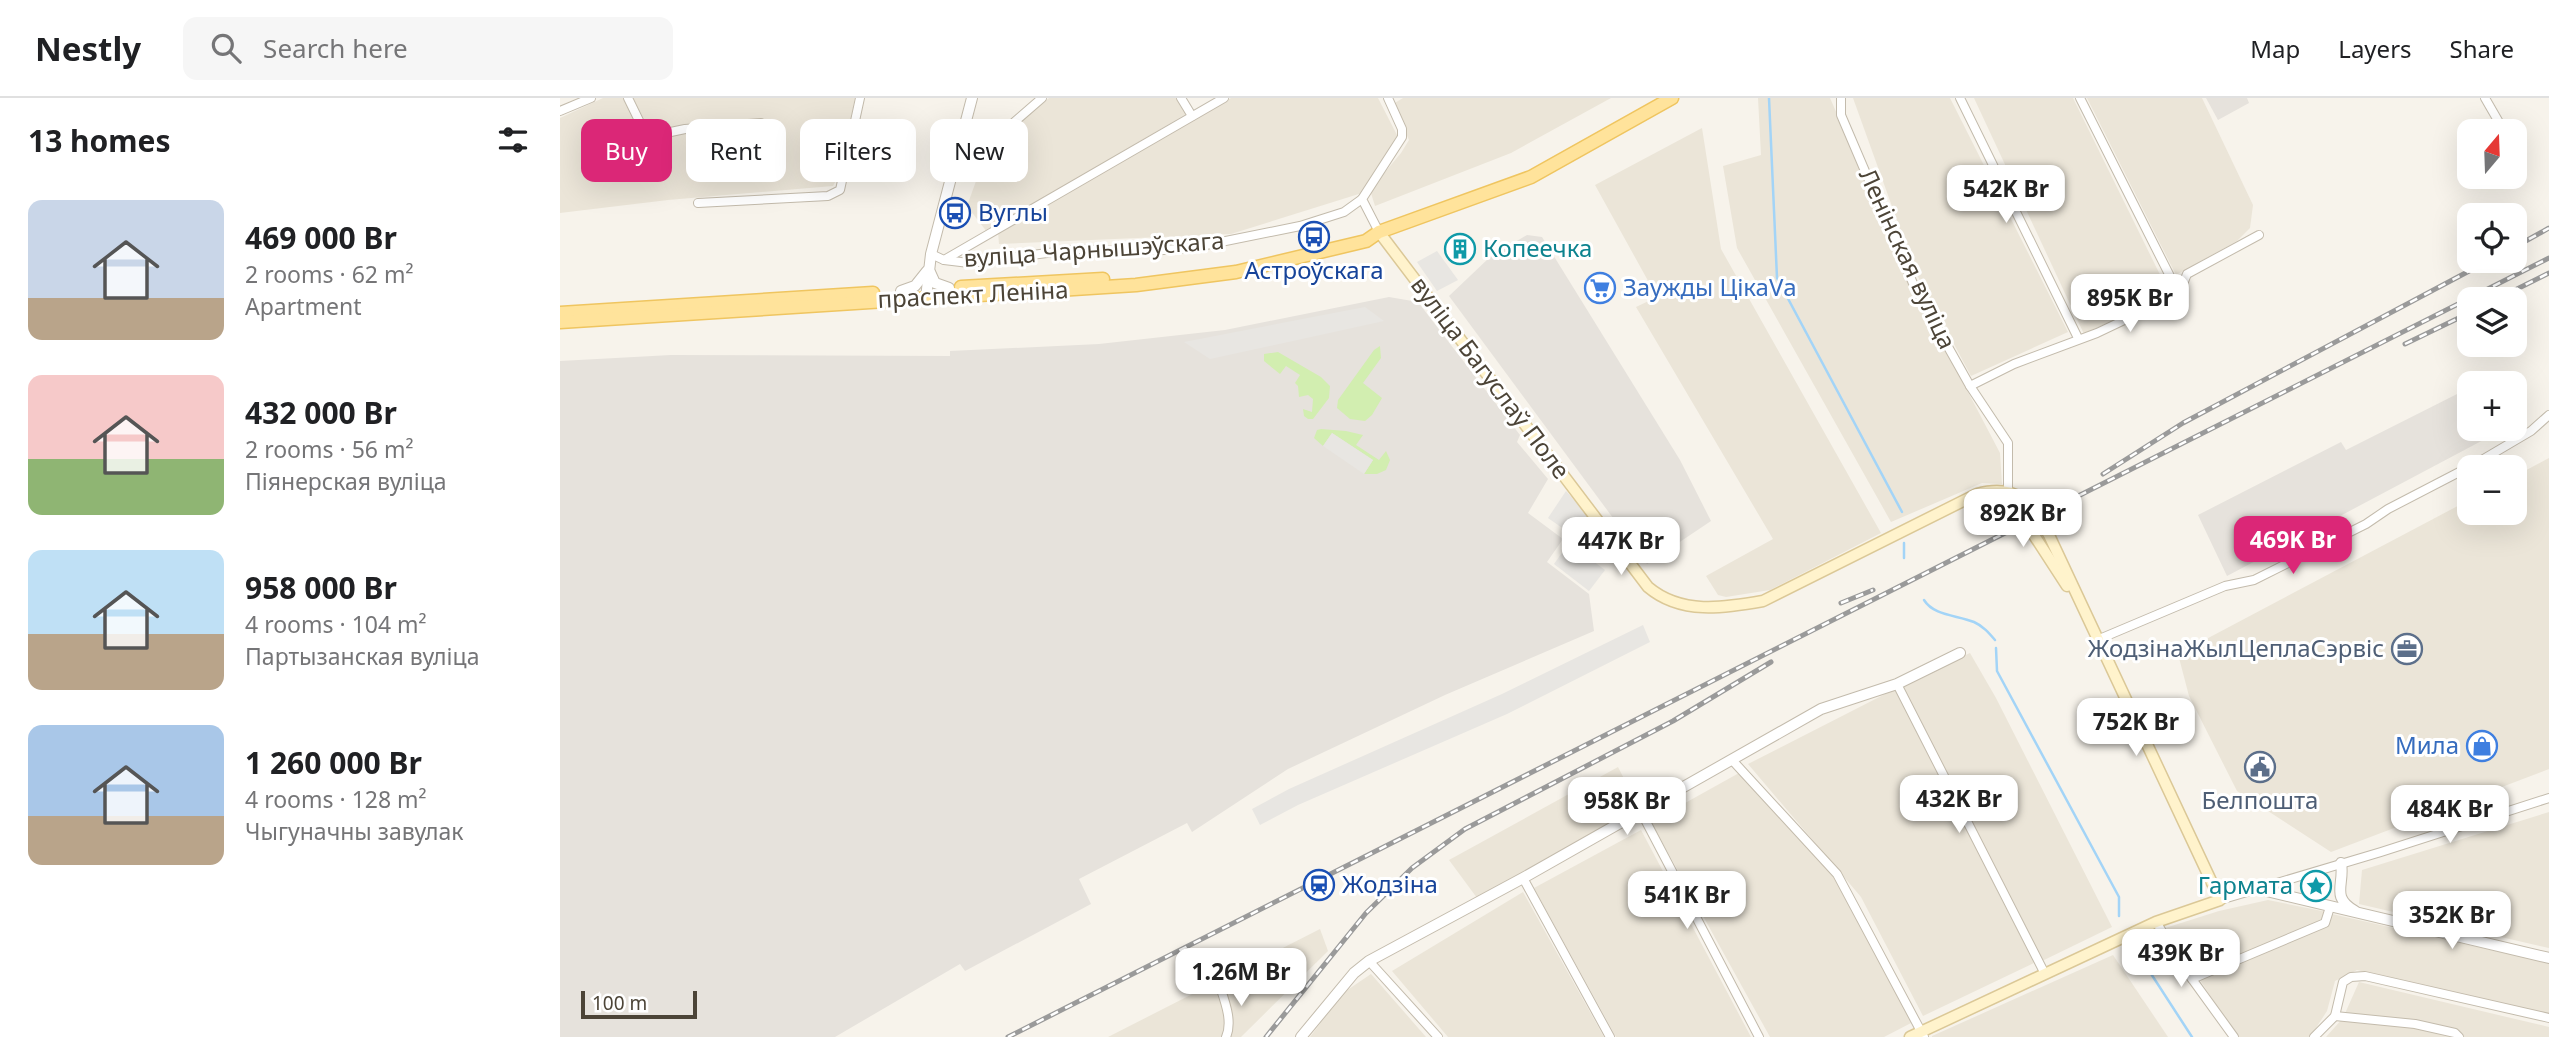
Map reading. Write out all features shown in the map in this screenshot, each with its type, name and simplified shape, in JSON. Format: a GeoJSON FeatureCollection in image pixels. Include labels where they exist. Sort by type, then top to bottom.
{"type":"FeatureCollection","features":[{"type":"Feature","properties":{"kind":"main road","name":"праспект Леніна"},"geometry":{"type":"LineString","coordinates":[[560,322],[926,293],[1080,289],[1195,278],[1306,256],[1366,241],[1379,232],[1531,177],[1672,98]]}},
{"type":"Feature","properties":{"kind":"main road","name":"праспект Леніна"},"geometry":{"type":"LineString","coordinates":[[560,313],[901,291],[926,293],[949,288],[1214,269],[1379,232]]}},
{"type":"Feature","properties":{"kind":"main road","name":"вуліца Багуслаў Поле"},"geometry":{"type":"LineString","coordinates":[[1379,232],[1648,587],[1672,602],[1697,607],[1730,607],[1763,601],[1977,494],[1990,491],[2019,495],[2032,507],[2049,535],[2220,900]]}},
{"type":"Feature","properties":{"kind":"main road","name":"вуліца Багуслаў Поле"},"geometry":{"type":"LineString","coordinates":[[1961,503],[1991,497],[2006,500],[2015,506],[2050,563],[2080,603]]}},
{"type":"Feature","properties":{"kind":"main road"},"geometry":{"type":"LineString","coordinates":[[1910,1037],[1923,1034],[2156,922],[2220,900]]}},
{"type":"Feature","properties":{"kind":"street"},"geometry":{"type":"LineString","coordinates":[[560,111],[591,98]]}},
{"type":"Feature","properties":{"kind":"street"},"geometry":{"type":"LineString","coordinates":[[628,98],[647,136],[686,129]]}},
{"type":"Feature","properties":{"kind":"street"},"geometry":{"type":"LineString","coordinates":[[698,203],[828,196],[840,190],[860,98]]}},
{"type":"Feature","properties":{"kind":"street"},"geometry":{"type":"LineString","coordinates":[[967,119],[972,98]]}},
{"type":"Feature","properties":{"kind":"street"},"geometry":{"type":"LineString","coordinates":[[1018,119],[1042,98]]}},
{"type":"Feature","properties":{"kind":"street"},"geometry":{"type":"LineString","coordinates":[[1181,98],[1192,116]]}},
{"type":"Feature","properties":{"kind":"street"},"geometry":{"type":"LineString","coordinates":[[931,254],[944,260],[1224,98]]}},
{"type":"Feature","properties":{"kind":"street","name":"Ленінская вуліца"},"geometry":{"type":"LineString","coordinates":[[1841,98],[1841,115],[1915,288],[1969,386],[2008,443],[2008,492]]}},
{"type":"Feature","properties":{"kind":"street"},"geometry":{"type":"LineString","coordinates":[[1959,98],[2078,338]]}},
{"type":"Feature","properties":{"kind":"street"},"geometry":{"type":"LineString","coordinates":[[2080,98],[2179,294]]}},
{"type":"Feature","properties":{"kind":"street"},"geometry":{"type":"LineString","coordinates":[[2485,98],[2497,119]]}},
{"type":"Feature","properties":{"kind":"street"},"geometry":{"type":"LineString","coordinates":[[1379,232],[1362,199],[1402,137],[1402,129],[1391,99]]}},
{"type":"Feature","properties":{"kind":"street"},"geometry":{"type":"LineString","coordinates":[[926,293],[931,254],[950,182]]}},
{"type":"Feature","properties":{"kind":"street","name":"вуліца Чарнышэўскага"},"geometry":{"type":"LineString","coordinates":[[944,260],[969,263],[1079,249],[1136,252],[1191,248],[1300,226],[1344,212],[1362,199]]}},
{"type":"Feature","properties":{"kind":"street"},"geometry":{"type":"LineString","coordinates":[[1969,386],[2014,364],[2097,333],[2179,294],[2187,274],[2259,235]]}},
{"type":"Feature","properties":{"kind":"street"},"geometry":{"type":"LineString","coordinates":[[929,268],[935,283],[949,288]]}},
{"type":"Feature","properties":{"kind":"street"},"geometry":{"type":"LineString","coordinates":[[901,291],[915,286],[929,268]]}},
{"type":"Feature","properties":{"kind":"street"},"geometry":{"type":"LineString","coordinates":[[2490,455],[2531,431],[2549,415]]}},
{"type":"Feature","properties":{"kind":"street"},"geometry":{"type":"LineString","coordinates":[[2097,640],[2225,586],[2254,580],[2366,524],[2388,509],[2457,474]]}},
{"type":"Feature","properties":{"kind":"street"},"geometry":{"type":"LineString","coordinates":[[1301,1037],[1354,972],[1369,961],[1733,761],[1821,709],[1897,684],[1959,653]]}},
{"type":"Feature","properties":{"kind":"street"},"geometry":{"type":"LineString","coordinates":[[1897,684],[2045,974]]}},
{"type":"Feature","properties":{"kind":"street"},"geometry":{"type":"LineString","coordinates":[[1733,761],[1837,874],[1923,1034]]}},
{"type":"Feature","properties":{"kind":"street"},"geometry":{"type":"LineString","coordinates":[[2220,900],[2549,798]]}},
{"type":"Feature","properties":{"kind":"street"},"geometry":{"type":"LineString","coordinates":[[1641,812],[1759,1037]]}},
{"type":"Feature","properties":{"kind":"street"},"geometry":{"type":"LineString","coordinates":[[2341,863],[2343,870],[2339,886],[2342,900],[2361,915]]}},
{"type":"Feature","properties":{"kind":"street"},"geometry":{"type":"LineString","coordinates":[[1523,878],[1610,1037]]}},
{"type":"Feature","properties":{"kind":"street"},"geometry":{"type":"LineString","coordinates":[[2258,890],[2549,958]]}},
{"type":"Feature","properties":{"kind":"street"},"geometry":{"type":"LineString","coordinates":[[2192,979],[2325,923],[2330,907]]}},
{"type":"Feature","properties":{"kind":"street"},"geometry":{"type":"LineString","coordinates":[[2156,922],[2192,979],[2234,1037]]}},
{"type":"Feature","properties":{"kind":"street"},"geometry":{"type":"LineString","coordinates":[[1369,961],[1438,1037]]}},
{"type":"Feature","properties":{"kind":"street"},"geometry":{"type":"LineString","coordinates":[[2314,1037],[2335,1016],[2343,982],[2351,977],[2365,976],[2549,1018]]}},
{"type":"Feature","properties":{"kind":"street"},"geometry":{"type":"LineString","coordinates":[[1217,977],[1229,1020],[1226,1037]]}},
{"type":"Feature","properties":{"kind":"street"},"geometry":{"type":"LineString","coordinates":[[2335,1016],[2415,1024],[2455,1033],[2459,1037]]}},
{"type":"Feature","properties":{"kind":"shaded area"},"geometry":{"type":"Polygon","coordinates":[[[603,98],[855,98],[850,119],[800,119],[800,182],[835,182],[833,186],[668,200],[560,213],[560,118],[603,98]]]}},
{"type":"Feature","properties":{"kind":"shaded area"},"geometry":{"type":"Polygon","coordinates":[[[1049,98],[1176,98],[1186,114],[987,232],[967,206],[976,182],[1028,182],[1028,119],[1023,119],[1049,98]]]}},
{"type":"Feature","properties":{"kind":"shaded area"},"geometry":{"type":"Polygon","coordinates":[[[1231,98],[1378,98],[1398,137],[1362,193],[1231,234],[999,244],[998,232],[1083,180],[1231,98]]]}},
{"type":"Feature","properties":{"kind":"shaded area"},"geometry":{"type":"Polygon","coordinates":[[[1403,98],[1611,98],[1511,153],[1375,206],[1370,190],[1409,140],[1393,104],[1403,98]]]}},
{"type":"Feature","properties":{"kind":"shaded area"},"geometry":{"type":"Polygon","coordinates":[[[1758,98],[1830,98],[1914,289],[2000,453],[2002,484],[1982,483],[1891,522],[1737,248],[1723,166],[1761,155],[1758,98]]]}},
{"type":"Feature","properties":{"kind":"shaded area"},"geometry":{"type":"Polygon","coordinates":[[[1853,98],[1950,98],[2068,332],[1971,376],[1916,273],[1853,98]]]}},
{"type":"Feature","properties":{"kind":"shaded area"},"geometry":{"type":"Polygon","coordinates":[[[1974,98],[2073,98],[2169,293],[2084,334],[1974,98]]]}},
{"type":"Feature","properties":{"kind":"shaded area"},"geometry":{"type":"Polygon","coordinates":[[[2087,98],[2202,98],[2253,205],[2250,228],[2237,241],[2176,275],[2087,98]]]}},
{"type":"Feature","properties":{"kind":"shaded area"},"geometry":{"type":"Polygon","coordinates":[[[2206,98],[2247,98],[2249,103],[2218,120],[2206,98]]]}},
{"type":"Feature","properties":{"kind":"shaded area"},"geometry":{"type":"Polygon","coordinates":[[[1702,128],[1721,249],[1881,533],[1770,590],[1726,597],[1718,595],[1706,576],[1773,539],[1636,307],[1657,297],[1595,185],[1702,128]]]}},
{"type":"Feature","properties":{"kind":"shaded area"},"geometry":{"type":"Polygon","coordinates":[[[1527,235],[1542,237],[1680,460],[1711,521],[1647,564],[1449,296],[1490,257],[1527,235]]]}},
{"type":"Feature","properties":{"kind":"shaded area"},"geometry":{"type":"Polygon","coordinates":[[[1437,251],[1458,280],[1437,291],[1417,262],[1437,251]]]}},
{"type":"Feature","properties":{"kind":"shaded area"},"geometry":{"type":"Polygon","coordinates":[[[1389,297],[1418,302],[1520,435],[1517,442],[1548,479],[1528,513],[1563,539],[1547,562],[1589,594],[1594,631],[1445,695],[1288,769],[1192,832],[1187,823],[1079,879],[1091,904],[965,971],[960,964],[835,1037],[560,1037],[560,361],[671,355],[950,356],[950,351],[1099,344],[1225,330],[1389,297]]]}},
{"type":"Feature","properties":{"kind":"shaded area"},"geometry":{"type":"Polygon","coordinates":[[[1365,307],[1384,321],[1210,359],[1184,342],[1365,307]]]}},
{"type":"Feature","properties":{"kind":"shaded area"},"geometry":{"type":"Polygon","coordinates":[[[2457,394],[2457,441],[2481,441],[2227,576],[2198,515],[2341,442],[2346,450],[2457,394]]]}},
{"type":"Feature","properties":{"kind":"shaded area"},"geometry":{"type":"Polygon","coordinates":[[[1332,433],[1373,460],[1364,474],[1323,446],[1332,433]]]}},
{"type":"Feature","properties":{"kind":"shaded area"},"geometry":{"type":"Polygon","coordinates":[[[2549,458],[2549,769],[2331,852],[2237,791],[2189,696],[2178,654],[2457,506],[2457,525],[2527,525],[2527,470],[2549,458]]]}},
{"type":"Feature","properties":{"kind":"shaded area"},"geometry":{"type":"Polygon","coordinates":[[[1566,491],[1591,519],[1578,539],[1548,518],[1566,491]]]}},
{"type":"Feature","properties":{"kind":"shaded area"},"geometry":{"type":"Polygon","coordinates":[[[1569,543],[1605,570],[1589,591],[1554,564],[1569,543]]]}},
{"type":"Feature","properties":{"kind":"shaded area"},"geometry":{"type":"Polygon","coordinates":[[[1643,625],[1650,642],[1507,714],[1298,805],[1260,825],[1252,809],[1289,789],[1502,694],[1643,625]]]}},
{"type":"Feature","properties":{"kind":"shaded area"},"geometry":{"type":"Polygon","coordinates":[[[1970,653],[1996,698],[2112,927],[2042,961],[1902,685],[1970,653]]]}},
{"type":"Feature","properties":{"kind":"shaded area"},"geometry":{"type":"Polygon","coordinates":[[[1895,689],[2034,963],[1923,1016],[1861,897],[1748,764],[1895,689]]]}},
{"type":"Feature","properties":{"kind":"shaded area"},"geometry":{"type":"Polygon","coordinates":[[[1618,767],[1641,812],[1480,902],[1449,860],[1618,767]]]}},
{"type":"Feature","properties":{"kind":"shaded area"},"geometry":{"type":"Polygon","coordinates":[[[1739,773],[1835,877],[1913,1022],[1884,1037],[1770,1037],[1651,822],[1739,773]]]}},
{"type":"Feature","properties":{"kind":"shaded area"},"geometry":{"type":"Polygon","coordinates":[[[2549,812],[2549,948],[2359,904],[2362,870],[2549,812]]]}},
{"type":"Feature","properties":{"kind":"shaded area"},"geometry":{"type":"Polygon","coordinates":[[[1641,830],[1751,1037],[1616,1037],[1534,888],[1641,830]]]}},
{"type":"Feature","properties":{"kind":"shaded area"},"geometry":{"type":"Polygon","coordinates":[[[1523,892],[1604,1037],[1448,1037],[1392,971],[1523,892]]]}},
{"type":"Feature","properties":{"kind":"shaded area"},"geometry":{"type":"Polygon","coordinates":[[[2268,900],[2327,912],[2323,921],[2194,979],[2162,929],[2219,911],[2268,900]]]}},
{"type":"Feature","properties":{"kind":"shaded area"},"geometry":{"type":"Polygon","coordinates":[[[2332,914],[2549,963],[2549,1015],[2357,970],[2335,981],[2327,1011],[2310,1037],[2237,1037],[2200,980],[2330,923],[2332,914]]]}},
{"type":"Feature","properties":{"kind":"shaded area"},"geometry":{"type":"Polygon","coordinates":[[[1320,929],[1328,951],[1241,1037],[1108,1037],[1320,929]]]}},
{"type":"Feature","properties":{"kind":"shaded area"},"geometry":{"type":"Polygon","coordinates":[[[2113,955],[2168,1037],[1932,1037],[1932,1036],[2113,955]]]}},
{"type":"Feature","properties":{"kind":"shaded area"},"geometry":{"type":"Polygon","coordinates":[[[1371,974],[1426,1037],[1310,1037],[1343,993],[1371,974]]]}},
{"type":"Feature","properties":{"kind":"shaded area"},"geometry":{"type":"Polygon","coordinates":[[[2359,982],[2549,1027],[2549,1037],[2326,1037],[2343,1018],[2359,982]]]}},
{"type":"Feature","properties":{"kind":"green space"},"geometry":{"type":"Polygon","coordinates":[[[1380,346],[1381,358],[1363,383],[1382,398],[1365,421],[1350,419],[1337,408],[1338,400],[1374,350],[1380,346]]]}},
{"type":"Feature","properties":{"kind":"green space"},"geometry":{"type":"Polygon","coordinates":[[[1278,352],[1321,377],[1330,386],[1329,398],[1313,419],[1304,416],[1303,409],[1312,412],[1313,399],[1308,395],[1299,397],[1295,383],[1300,375],[1286,366],[1280,374],[1264,361],[1264,354],[1278,352]]]}},
{"type":"Feature","properties":{"kind":"green space"},"geometry":{"type":"Polygon","coordinates":[[[1317,430],[1363,435],[1356,445],[1379,460],[1386,451],[1390,460],[1386,470],[1377,474],[1364,474],[1373,460],[1332,433],[1323,446],[1314,438],[1317,430]]]}},
{"type":"Feature","properties":{"kind":"waterway"},"geometry":{"type":"LineString","coordinates":[[1769,98],[1777,278],[1902,512]]}},
{"type":"Feature","properties":{"kind":"waterway"},"geometry":{"type":"LineString","coordinates":[[1904,543],[1904,558]]}},
{"type":"Feature","properties":{"kind":"waterway"},"geometry":{"type":"LineString","coordinates":[[1924,600],[1940,612],[1977,624],[1995,640]]}},
{"type":"Feature","properties":{"kind":"waterway"},"geometry":{"type":"LineString","coordinates":[[1996,648],[1997,671],[2119,897],[2119,916]]}},
{"type":"Feature","properties":{"kind":"waterway"},"geometry":{"type":"LineString","coordinates":[[2135,949],[2192,1037]]}},
{"type":"Feature","properties":{"kind":"railway"},"geometry":{"type":"LineString","coordinates":[[2527,240],[2549,228]]}},
{"type":"Feature","properties":{"kind":"railway"},"geometry":{"type":"LineString","coordinates":[[1008,1037],[2549,258]]}},
{"type":"Feature","properties":{"kind":"railway"},"geometry":{"type":"LineString","coordinates":[[2103,474],[2183,423],[2465,273]]}},
{"type":"Feature","properties":{"kind":"railway"},"geometry":{"type":"LineString","coordinates":[[2521,287],[2549,273]]}},
{"type":"Feature","properties":{"kind":"railway"},"geometry":{"type":"LineString","coordinates":[[2405,344],[2457,319]]}},
{"type":"Feature","properties":{"kind":"railway"},"geometry":{"type":"LineString","coordinates":[[1841,603],[1873,590]]}},
{"type":"Feature","properties":{"kind":"railway"},"geometry":{"type":"LineString","coordinates":[[1266,1037],[1366,913],[1412,868],[1465,829],[1673,721],[1771,662]]}},
{"type":"Feature","properties":{"kind":"place","name":"Вуглы"},"geometry":{"type":"Point","coordinates":[955,213]}},
{"type":"Feature","properties":{"kind":"place","name":"Астроўскага"},"geometry":{"type":"Point","coordinates":[1314,237]}},
{"type":"Feature","properties":{"kind":"place","name":"Копеечка"},"geometry":{"type":"Point","coordinates":[1460,249]}},
{"type":"Feature","properties":{"kind":"place","name":"Заужды ЦікаVа"},"geometry":{"type":"Point","coordinates":[1600,288]}},
{"type":"Feature","properties":{"kind":"place","name":"ЖодзінаЖылЦеплаСэрвіс"},"geometry":{"type":"Point","coordinates":[2407,649]}},
{"type":"Feature","properties":{"kind":"place","name":"Мила"},"geometry":{"type":"Point","coordinates":[2482,746]}},
{"type":"Feature","properties":{"kind":"place","name":"Белпошта"},"geometry":{"type":"Point","coordinates":[2260,767]}},
{"type":"Feature","properties":{"kind":"place","name":"Жодзіна"},"geometry":{"type":"Point","coordinates":[1319,885]}},
{"type":"Feature","properties":{"kind":"place","name":"Гармата"},"geometry":{"type":"Point","coordinates":[2316,886]}}]}
